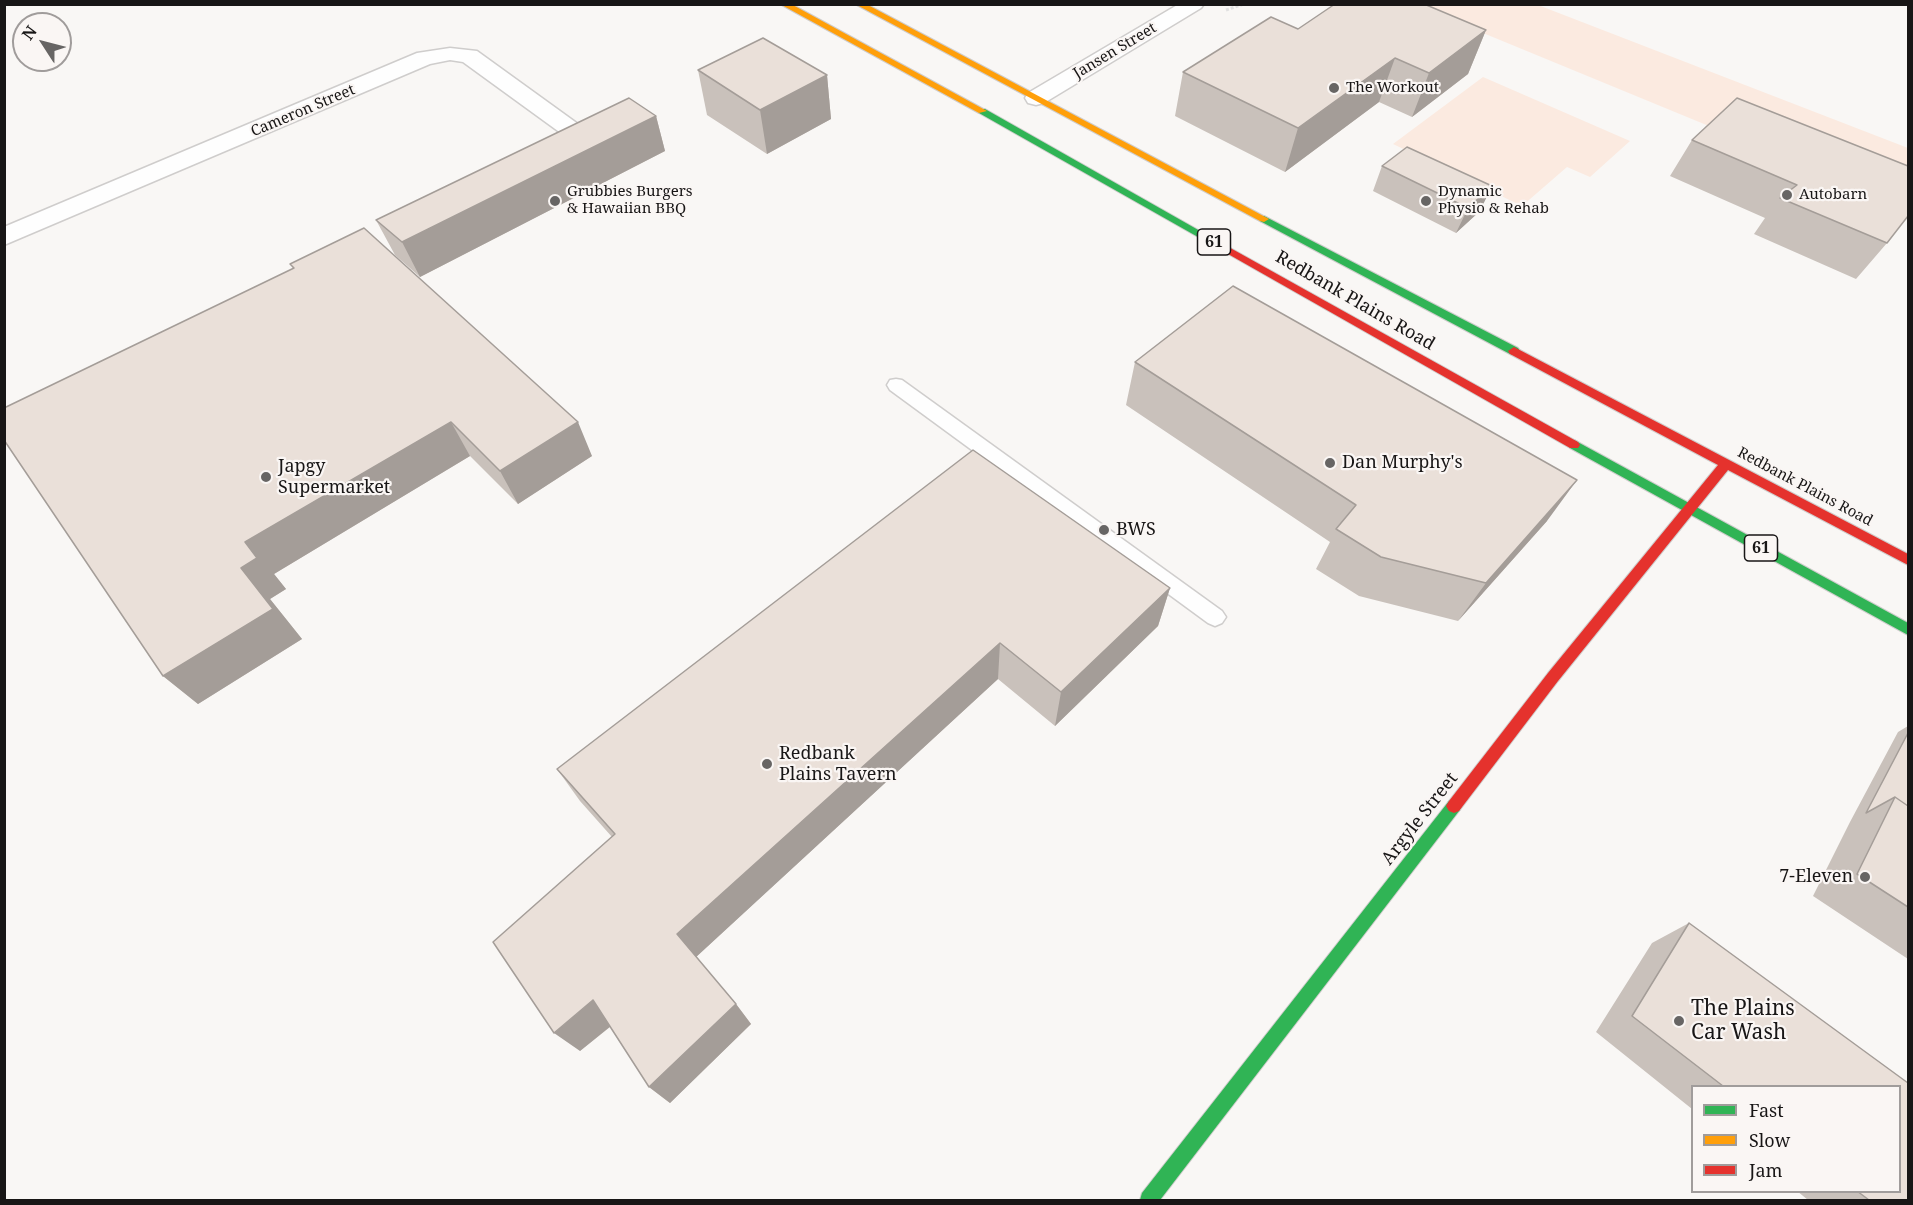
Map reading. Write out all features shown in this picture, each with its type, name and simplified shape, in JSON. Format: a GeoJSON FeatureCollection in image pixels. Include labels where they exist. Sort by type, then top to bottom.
{"type":"FeatureCollection","features":[{"type":"Feature","properties":{"kind":"main road","name":"Redbank Plains Road"},"geometry":{"type":"LineString","coordinates":[[784,4],[991,116],[1908,629]]}},
{"type":"Feature","properties":{"kind":"main road","name":"Redbank Plains Road"},"geometry":{"type":"LineString","coordinates":[[859,4],[1908,560]]}},
{"type":"Feature","properties":{"kind":"main road"},"geometry":{"type":"LineString","coordinates":[[893,21],[894,39]]}},
{"type":"Feature","properties":{"kind":"main road"},"geometry":{"type":"LineString","coordinates":[[991,116],[998,110],[1000,104]]}},
{"type":"Feature","properties":{"kind":"main road","name":"Argyle Street"},"geometry":{"type":"LineString","coordinates":[[1149,1200],[1553,677],[1726,464]]}},
{"type":"Feature","properties":{"kind":"street","name":"Jansen Street"},"geometry":{"type":"LineString","coordinates":[[1036,98],[1194,4]]}},
{"type":"Feature","properties":{"kind":"street","name":"Cameron Street"},"geometry":{"type":"LineString","coordinates":[[4,237],[425,58],[450,54],[470,56],[588,142]]}},
{"type":"Feature","properties":{"kind":"lane"},"geometry":{"type":"LineString","coordinates":[[896,385],[1215,617]]}},
{"type":"Feature","properties":{"kind":"shaded area"},"geometry":{"type":"Polygon","coordinates":[[[1415,5],[1538,5],[1908,148],[1908,208],[1415,5]]]}},
{"type":"Feature","properties":{"kind":"shaded area"},"geometry":{"type":"Polygon","coordinates":[[[1483,77],[1630,141],[1590,177],[1567,167],[1522,206],[1393,144],[1483,77]]]}},
{"type":"Feature","properties":{"kind":"building"},"geometry":{"type":"Polygon","coordinates":[[[1335,4],[1424,4],[1486,30],[1429,73],[1395,58],[1298,128],[1183,72],[1271,17],[1298,29],[1335,4]]]}},
{"type":"Feature","properties":{"kind":"building"},"geometry":{"type":"Polygon","coordinates":[[[763,38],[827,75],[760,110],[698,70],[763,38]]]}},
{"type":"Feature","properties":{"kind":"building"},"geometry":{"type":"Polygon","coordinates":[[[629,98],[656,116],[402,242],[376,220],[629,98]]]}},
{"type":"Feature","properties":{"kind":"building"},"geometry":{"type":"Polygon","coordinates":[[[1737,98],[1908,166],[1908,216],[1887,243],[1780,198],[1797,185],[1692,140],[1737,98]]]}},
{"type":"Feature","properties":{"kind":"building"},"geometry":{"type":"Polygon","coordinates":[[[1407,147],[1492,186],[1468,208],[1382,166],[1407,147]]]}},
{"type":"Feature","properties":{"kind":"building"},"geometry":{"type":"Polygon","coordinates":[[[364,228],[578,422],[500,471],[451,422],[245,542],[257,558],[241,568],[273,609],[163,676],[4,440],[4,408],[294,268],[290,264],[364,228]]]}},
{"type":"Feature","properties":{"kind":"building","name":"Dan Murphy's"},"geometry":{"type":"Polygon","coordinates":[[[1233,286],[1577,480],[1486,583],[1381,557],[1336,529],[1356,505],[1135,362],[1233,286]]]}},
{"type":"Feature","properties":{"kind":"building","name":"Redbank Plains Tavern"},"geometry":{"type":"Polygon","coordinates":[[[973,450],[1170,588],[1061,692],[1000,643],[677,934],[736,1004],[649,1087],[593,1000],[554,1033],[493,942],[615,834],[557,769],[973,450]]]}},
{"type":"Feature","properties":{"kind":"building"},"geometry":{"type":"Polygon","coordinates":[[[1908,733],[1908,806],[1895,797],[1866,813],[1908,733]]]}},
{"type":"Feature","properties":{"kind":"building"},"geometry":{"type":"Polygon","coordinates":[[[1895,797],[1908,806],[1908,907],[1857,874],[1895,797]]]}},
{"type":"Feature","properties":{"kind":"building"},"geometry":{"type":"Polygon","coordinates":[[[1689,923],[1908,1083],[1908,1200],[1869,1200],[1860,1193],[1901,1193],[1901,1085],[1722,1085],[1632,1016],[1689,923]]]}},
{"type":"Feature","properties":{"kind":"traffic: fast"},"geometry":{"type":"LineString","coordinates":[[982,111],[1225,248]]}},
{"type":"Feature","properties":{"kind":"traffic: fast"},"geometry":{"type":"LineString","coordinates":[[1264,219],[1514,351]]}},
{"type":"Feature","properties":{"kind":"traffic: fast"},"geometry":{"type":"LineString","coordinates":[[1574,445],[1908,629]]}},
{"type":"Feature","properties":{"kind":"traffic: fast"},"geometry":{"type":"LineString","coordinates":[[1149,1200],[1454,806]]}},
{"type":"Feature","properties":{"kind":"traffic: slow"},"geometry":{"type":"LineString","coordinates":[[784,4],[982,111]]}},
{"type":"Feature","properties":{"kind":"traffic: slow"},"geometry":{"type":"LineString","coordinates":[[859,4],[1264,219]]}},
{"type":"Feature","properties":{"kind":"traffic: jam"},"geometry":{"type":"LineString","coordinates":[[1225,248],[1574,445]]}},
{"type":"Feature","properties":{"kind":"traffic: jam"},"geometry":{"type":"LineString","coordinates":[[1514,351],[1908,560]]}},
{"type":"Feature","properties":{"kind":"traffic: jam"},"geometry":{"type":"LineString","coordinates":[[1454,806],[1553,677],[1726,464]]}},
{"type":"Feature","properties":{"kind":"place","name":"The Workout"},"geometry":{"type":"Point","coordinates":[1334,88]}},
{"type":"Feature","properties":{"kind":"place","name":"Autobarn"},"geometry":{"type":"Point","coordinates":[1787,195]}},
{"type":"Feature","properties":{"kind":"place","name":"Grubbies Burgers & Hawaiian BBQ"},"geometry":{"type":"Point","coordinates":[555,201]}},
{"type":"Feature","properties":{"kind":"place","name":"Dynamic Physio & Rehab"},"geometry":{"type":"Point","coordinates":[1426,201]}},
{"type":"Feature","properties":{"kind":"place","name":"Dan Murphy's"},"geometry":{"type":"Point","coordinates":[1330,463]}},
{"type":"Feature","properties":{"kind":"place","name":"Japgy Supermarket"},"geometry":{"type":"Point","coordinates":[266,477]}},
{"type":"Feature","properties":{"kind":"place","name":"BWS"},"geometry":{"type":"Point","coordinates":[1104,530]}},
{"type":"Feature","properties":{"kind":"place","name":"Redbank Plains Tavern"},"geometry":{"type":"Point","coordinates":[767,764]}},
{"type":"Feature","properties":{"kind":"place","name":"7-Eleven"},"geometry":{"type":"Point","coordinates":[1865,877]}},
{"type":"Feature","properties":{"kind":"place","name":"The Plains Car Wash"},"geometry":{"type":"Point","coordinates":[1679,1021]}}]}
